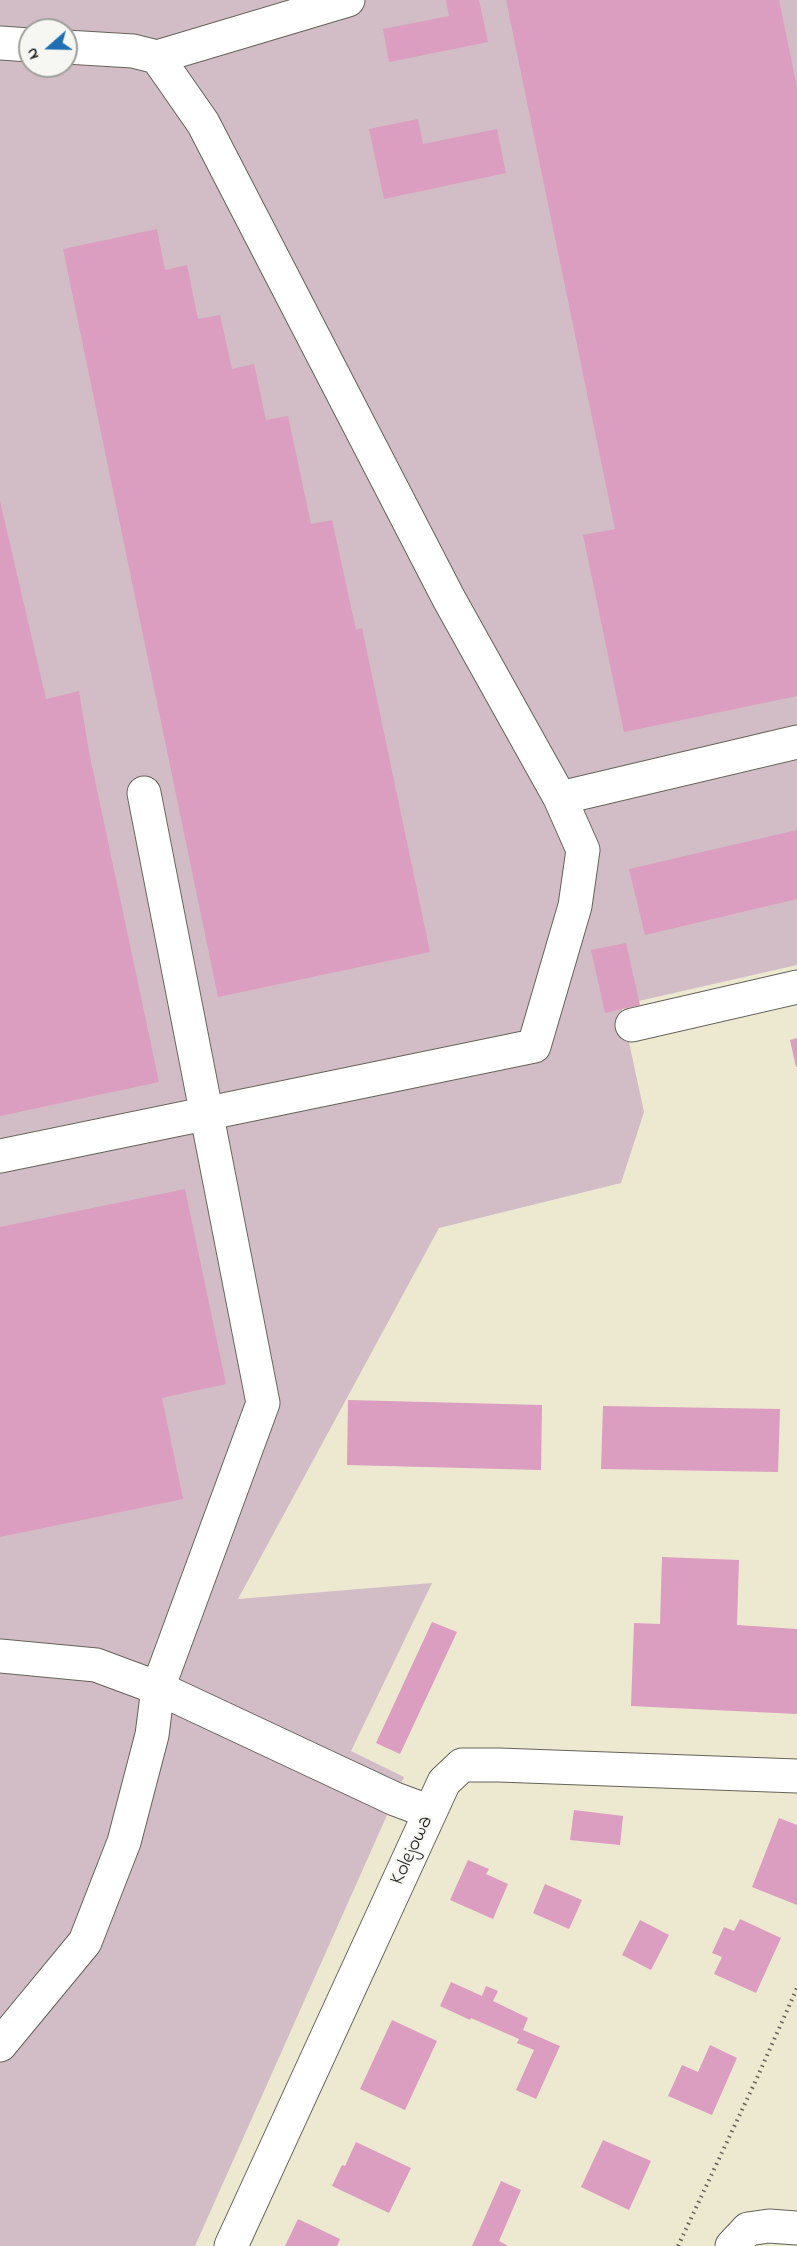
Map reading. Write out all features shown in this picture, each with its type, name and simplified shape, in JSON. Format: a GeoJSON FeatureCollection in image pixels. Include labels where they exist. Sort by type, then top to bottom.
{"type":"FeatureCollection","features":[{"type":"Feature","properties":{"kind":"street"},"geometry":{"type":"LineString","coordinates":[[78,48],[133,51],[157,57],[348,0]]}},
{"type":"Feature","properties":{"kind":"street"},"geometry":{"type":"LineString","coordinates":[[0,43],[18,44]]}},
{"type":"Feature","properties":{"kind":"street"},"geometry":{"type":"LineString","coordinates":[[0,1156],[534,1046],[575,906],[583,850],[560,798],[444,589],[203,123],[157,57]]}},
{"type":"Feature","properties":{"kind":"street"},"geometry":{"type":"LineString","coordinates":[[560,798],[797,742]]}},
{"type":"Feature","properties":{"kind":"street"},"geometry":{"type":"LineString","coordinates":[[0,2045],[85,1941],[124,1842],[152,1735],[158,1688],[263,1403],[144,793]]}},
{"type":"Feature","properties":{"kind":"street"},"geometry":{"type":"LineString","coordinates":[[632,1025],[797,987]]}},
{"type":"Feature","properties":{"kind":"street"},"geometry":{"type":"LineString","coordinates":[[0,1656],[96,1665],[158,1688],[395,1799],[430,1812]]}},
{"type":"Feature","properties":{"kind":"street","name":"Kolejowa"},"geometry":{"type":"LineString","coordinates":[[231,2246],[444,1782],[462,1765],[797,1776]]}},
{"type":"Feature","properties":{"kind":"street"},"geometry":{"type":"LineString","coordinates":[[732,2246],[748,2229],[769,2226],[797,2228]]}},
{"type":"Feature","properties":{"kind":"path"},"geometry":{"type":"LineString","coordinates":[[678,2246],[758,2078],[797,1988]]}},
{"type":"Feature","properties":{"kind":"shaded area"},"geometry":{"type":"Polygon","coordinates":[[[0,0],[797,0],[797,965],[621,1005],[644,1112],[621,1183],[439,1228],[238,1599],[432,1583],[351,1751],[404,1777],[195,2246],[0,2246],[0,0]]]}},
{"type":"Feature","properties":{"kind":"building"},"geometry":{"type":"Polygon","coordinates":[[[446,0],[479,0],[488,42],[389,62],[383,29],[449,16],[446,0]]]}},
{"type":"Feature","properties":{"kind":"building"},"geometry":{"type":"Polygon","coordinates":[[[506,0],[779,0],[797,87],[797,696],[624,732],[583,535],[615,529],[506,0]]]}},
{"type":"Feature","properties":{"kind":"building"},"geometry":{"type":"Polygon","coordinates":[[[418,119],[423,144],[497,129],[506,173],[384,199],[369,129],[418,119]]]}},
{"type":"Feature","properties":{"kind":"building"},"geometry":{"type":"Polygon","coordinates":[[[157,229],[165,270],[187,265],[198,319],[220,315],[232,369],[254,364],[266,420],[288,416],[311,524],[332,520],[356,630],[362,628],[430,952],[218,997],[63,249],[157,229]]]}},
{"type":"Feature","properties":{"kind":"building"},"geometry":{"type":"Polygon","coordinates":[[[0,501],[46,699],[79,691],[89,752],[159,1082],[0,1116],[0,501]]]}},
{"type":"Feature","properties":{"kind":"building"},"geometry":{"type":"Polygon","coordinates":[[[797,830],[797,899],[645,935],[629,869],[797,830]]]}},
{"type":"Feature","properties":{"kind":"building"},"geometry":{"type":"Polygon","coordinates":[[[626,943],[640,1005],[605,1013],[591,950],[626,943]]]}},
{"type":"Feature","properties":{"kind":"building"},"geometry":{"type":"Polygon","coordinates":[[[797,1038],[797,1067],[796,1067],[790,1040],[797,1038]]]}},
{"type":"Feature","properties":{"kind":"building"},"geometry":{"type":"Polygon","coordinates":[[[185,1189],[226,1384],[162,1398],[183,1499],[0,1537],[0,1227],[185,1189]]]}},
{"type":"Feature","properties":{"kind":"building"},"geometry":{"type":"Polygon","coordinates":[[[348,1400],[542,1405],[541,1470],[347,1465],[348,1400]]]}},
{"type":"Feature","properties":{"kind":"building"},"geometry":{"type":"Polygon","coordinates":[[[603,1406],[780,1409],[778,1472],[601,1469],[603,1406]]]}},
{"type":"Feature","properties":{"kind":"building"},"geometry":{"type":"Polygon","coordinates":[[[662,1557],[739,1560],[737,1625],[797,1629],[797,1714],[631,1706],[634,1623],[660,1624],[662,1557]]]}},
{"type":"Feature","properties":{"kind":"building"},"geometry":{"type":"Polygon","coordinates":[[[432,1622],[457,1632],[400,1754],[376,1743],[432,1622]]]}},
{"type":"Feature","properties":{"kind":"building"},"geometry":{"type":"Polygon","coordinates":[[[574,1810],[623,1816],[620,1845],[570,1840],[574,1810]]]}},
{"type":"Feature","properties":{"kind":"building"},"geometry":{"type":"Polygon","coordinates":[[[779,1818],[797,1825],[797,1905],[752,1887],[779,1818]]]}},
{"type":"Feature","properties":{"kind":"building"},"geometry":{"type":"Polygon","coordinates":[[[468,1860],[489,1869],[486,1874],[508,1884],[493,1919],[450,1900],[468,1860]]]}},
{"type":"Feature","properties":{"kind":"building"},"geometry":{"type":"Polygon","coordinates":[[[545,1884],[582,1900],[569,1929],[533,1913],[545,1884]]]}},
{"type":"Feature","properties":{"kind":"building"},"geometry":{"type":"Polygon","coordinates":[[[740,1919],[781,1938],[756,1993],[714,1974],[722,1957],[712,1953],[724,1927],[734,1931],[740,1919]]]}},
{"type":"Feature","properties":{"kind":"building"},"geometry":{"type":"Polygon","coordinates":[[[640,1920],[669,1935],[651,1970],[622,1955],[640,1920]]]}},
{"type":"Feature","properties":{"kind":"building"},"geometry":{"type":"Polygon","coordinates":[[[451,1982],[482,1996],[486,1986],[498,1991],[493,2001],[528,2018],[523,2030],[560,2046],[536,2099],[516,2090],[534,2050],[517,2043],[519,2039],[440,2006],[451,1982]]]}},
{"type":"Feature","properties":{"kind":"building"},"geometry":{"type":"Polygon","coordinates":[[[392,2020],[437,2041],[405,2110],[360,2089],[392,2020]]]}},
{"type":"Feature","properties":{"kind":"building"},"geometry":{"type":"Polygon","coordinates":[[[710,2045],[737,2058],[712,2115],[668,2096],[682,2065],[698,2072],[710,2045]]]}},
{"type":"Feature","properties":{"kind":"building"},"geometry":{"type":"Polygon","coordinates":[[[603,2140],[651,2161],[629,2210],[581,2187],[603,2140]]]}},
{"type":"Feature","properties":{"kind":"building"},"geometry":{"type":"Polygon","coordinates":[[[356,2142],[411,2168],[389,2213],[332,2186],[342,2165],[345,2166],[356,2142]]]}},
{"type":"Feature","properties":{"kind":"building"},"geometry":{"type":"Polygon","coordinates":[[[501,2181],[521,2190],[499,2241],[508,2246],[472,2246],[501,2181]]]}},
{"type":"Feature","properties":{"kind":"building"},"geometry":{"type":"Polygon","coordinates":[[[298,2219],[340,2239],[337,2246],[285,2246],[298,2219]]]}}]}
